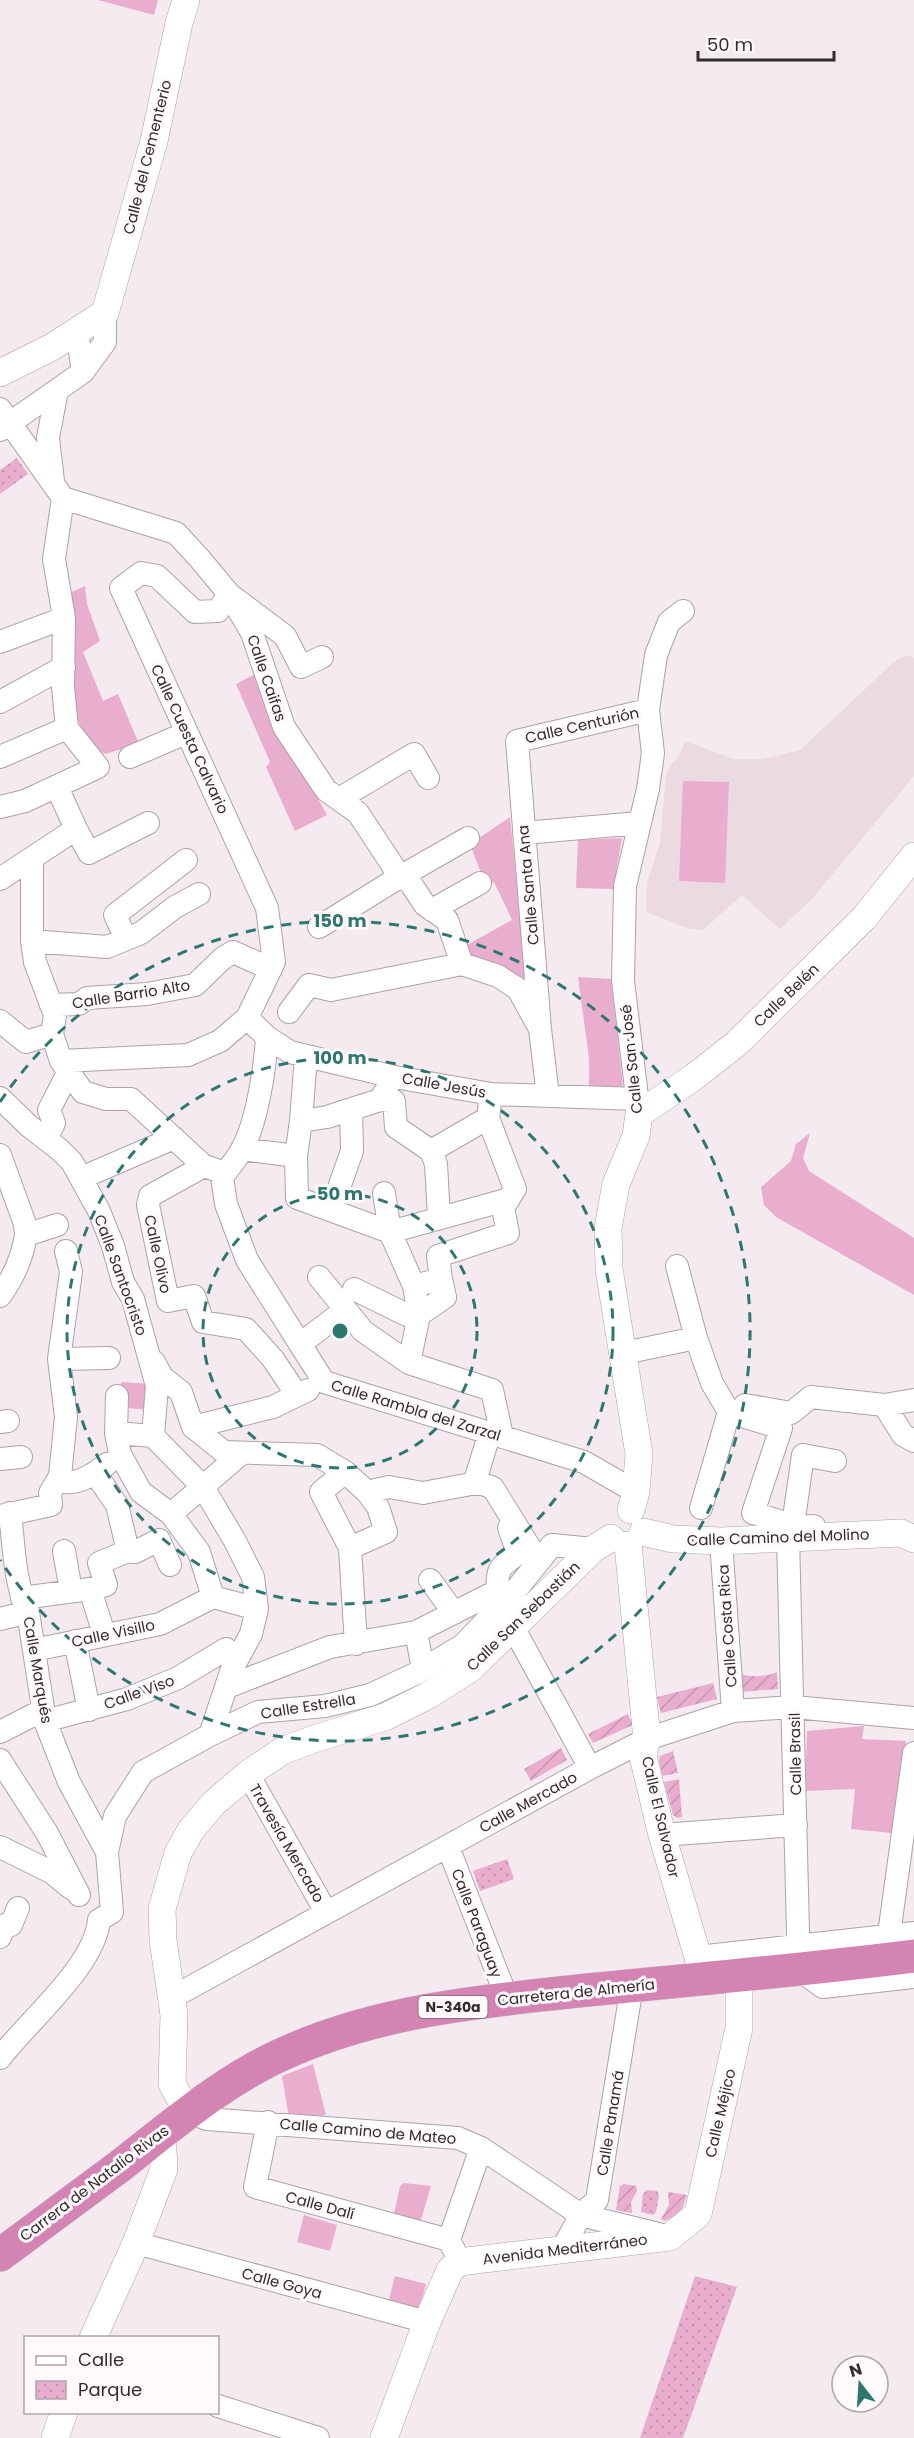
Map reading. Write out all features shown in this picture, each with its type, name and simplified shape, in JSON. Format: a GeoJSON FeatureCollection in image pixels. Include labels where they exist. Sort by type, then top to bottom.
{"type":"FeatureCollection","features":[{"type":"Feature","properties":{"kind":"highway","name":"Carretera de Almería"},"geometry":{"type":"LineString","coordinates":[[187,2111],[290,2050],[345,2029],[403,2014],[507,1998],[632,1986],[701,1968],[740,1975],[799,1957],[900,1958]]}},
{"type":"Feature","properties":{"kind":"highway","name":"Carrera de Natalio Rivas"},"geometry":{"type":"LineString","coordinates":[[0,2255],[187,2111]]}},
{"type":"Feature","properties":{"kind":"street","name":"Calle del Cementerio"},"geometry":{"type":"LineString","coordinates":[[105,313],[154,141],[186,0]]}},
{"type":"Feature","properties":{"kind":"street"},"geometry":{"type":"LineString","coordinates":[[0,373],[52,347],[105,313]]}},
{"type":"Feature","properties":{"kind":"street"},"geometry":{"type":"LineString","coordinates":[[58,490],[4,420],[57,390],[83,372],[105,342],[105,313]]}},
{"type":"Feature","properties":{"kind":"street"},"geometry":{"type":"LineString","coordinates":[[77,332],[83,372]]}},
{"type":"Feature","properties":{"kind":"street"},"geometry":{"type":"LineString","coordinates":[[0,807],[25,801],[98,767],[67,728],[63,687],[64,618],[54,559],[58,490],[48,438],[57,390]]}},
{"type":"Feature","properties":{"kind":"street","name":"Calle Caifas"},"geometry":{"type":"LineString","coordinates":[[58,490],[176,532],[229,594],[252,633],[284,728],[326,789],[358,813],[393,866],[398,878],[409,881],[425,905],[447,920],[462,964]]}},
{"type":"Feature","properties":{"kind":"street","name":"Calle Cuesta Calvario"},"geometry":{"type":"LineString","coordinates":[[229,594],[218,611],[195,612],[157,576],[141,573],[121,588],[267,908],[274,962],[247,1018]]}},
{"type":"Feature","properties":{"kind":"street"},"geometry":{"type":"LineString","coordinates":[[229,594],[285,636],[301,667],[322,657]]}},
{"type":"Feature","properties":{"kind":"street","name":"Calle San José"},"geometry":{"type":"LineString","coordinates":[[623,1528],[639,1454],[609,1269],[608,1228],[616,1184],[636,1136],[638,1107],[623,981],[626,886],[648,789],[653,753],[648,710],[656,655],[669,622],[682,611]]}},
{"type":"Feature","properties":{"kind":"street"},"geometry":{"type":"LineString","coordinates":[[0,642],[64,618]]}},
{"type":"Feature","properties":{"kind":"street"},"geometry":{"type":"LineString","coordinates":[[0,702],[64,667]]}},
{"type":"Feature","properties":{"kind":"street","name":"Calle Centurión"},"geometry":{"type":"LineString","coordinates":[[517,741],[648,710]]}},
{"type":"Feature","properties":{"kind":"street"},"geometry":{"type":"LineString","coordinates":[[0,757],[67,728]]}},
{"type":"Feature","properties":{"kind":"street"},"geometry":{"type":"LineString","coordinates":[[130,757],[186,733]]}},
{"type":"Feature","properties":{"kind":"street","name":"Calle Santa Ana"},"geometry":{"type":"LineString","coordinates":[[517,741],[540,1029],[548,1096]]}},
{"type":"Feature","properties":{"kind":"street"},"geometry":{"type":"LineString","coordinates":[[339,799],[414,754],[428,778]]}},
{"type":"Feature","properties":{"kind":"street"},"geometry":{"type":"LineString","coordinates":[[57,787],[89,853],[148,823]]}},
{"type":"Feature","properties":{"kind":"street"},"geometry":{"type":"LineString","coordinates":[[524,833],[639,823]]}},
{"type":"Feature","properties":{"kind":"street"},"geometry":{"type":"LineString","coordinates":[[0,879],[76,829]]}},
{"type":"Feature","properties":{"kind":"street"},"geometry":{"type":"LineString","coordinates":[[319,927],[468,838]]}},
{"type":"Feature","properties":{"kind":"street","name":"Calle Belén"},"geometry":{"type":"LineString","coordinates":[[638,1107],[694,1077],[736,1044],[864,918],[914,856]]}},
{"type":"Feature","properties":{"kind":"street","name":"Calle Barrio Alto"},"geometry":{"type":"LineString","coordinates":[[32,859],[32,941],[35,962],[51,1005],[79,1004],[87,998],[147,994],[195,985],[223,958],[233,952],[271,969]]}},
{"type":"Feature","properties":{"kind":"street"},"geometry":{"type":"LineString","coordinates":[[126,939],[115,915],[186,860]]}},
{"type":"Feature","properties":{"kind":"street"},"geometry":{"type":"LineString","coordinates":[[432,910],[480,883]]}},
{"type":"Feature","properties":{"kind":"street"},"geometry":{"type":"LineString","coordinates":[[32,941],[107,946],[141,933],[175,907],[199,894]]}},
{"type":"Feature","properties":{"kind":"street"},"geometry":{"type":"LineString","coordinates":[[289,1012],[309,986],[331,990],[462,964],[498,976],[518,988],[540,1029]]}},
{"type":"Feature","properties":{"kind":"street"},"geometry":{"type":"LineString","coordinates":[[51,1005],[54,1015],[52,1034],[65,1067],[83,1092],[106,1099],[130,1099],[213,1172],[242,1149],[258,1098],[265,1064],[267,1037]]}},
{"type":"Feature","properties":{"kind":"street"},"geometry":{"type":"LineString","coordinates":[[65,1067],[188,1055],[220,1041],[247,1018]]}},
{"type":"Feature","properties":{"kind":"street","name":"Calle Jesús"},"geometry":{"type":"LineString","coordinates":[[247,1018],[267,1037],[290,1052],[395,1077],[491,1094],[548,1096],[638,1107]]}},
{"type":"Feature","properties":{"kind":"street"},"geometry":{"type":"LineString","coordinates":[[0,1021],[26,1042],[52,1034]]}},
{"type":"Feature","properties":{"kind":"street"},"geometry":{"type":"LineString","coordinates":[[306,1056],[296,1156],[297,1198],[390,1232],[509,1199]]}},
{"type":"Feature","properties":{"kind":"street"},"geometry":{"type":"LineString","coordinates":[[46,1139],[54,1122],[49,1110],[65,1067]]}},
{"type":"Feature","properties":{"kind":"street"},"geometry":{"type":"LineString","coordinates":[[380,1100],[395,1077]]}},
{"type":"Feature","properties":{"kind":"street"},"geometry":{"type":"LineString","coordinates":[[354,1288],[407,1315],[419,1316],[445,1298],[438,1256],[508,1233],[503,1208],[515,1188],[488,1118],[491,1094]]}},
{"type":"Feature","properties":{"kind":"street","name":"Calle Santocristo"},"geometry":{"type":"LineString","coordinates":[[1,1100],[72,1162],[99,1210],[113,1246],[123,1282],[133,1299],[157,1386],[153,1436]]}},
{"type":"Feature","properties":{"kind":"street"},"geometry":{"type":"LineString","coordinates":[[301,1121],[327,1117],[380,1100],[394,1101],[396,1127],[430,1151],[436,1164],[439,1217]]}},
{"type":"Feature","properties":{"kind":"street"},"geometry":{"type":"LineString","coordinates":[[331,1210],[352,1151],[351,1110]]}},
{"type":"Feature","properties":{"kind":"street"},"geometry":{"type":"LineString","coordinates":[[430,1151],[488,1118]]}},
{"type":"Feature","properties":{"kind":"street"},"geometry":{"type":"LineString","coordinates":[[81,1178],[174,1138]]}},
{"type":"Feature","properties":{"kind":"street"},"geometry":{"type":"LineString","coordinates":[[242,1149],[296,1156]]}},
{"type":"Feature","properties":{"kind":"street"},"geometry":{"type":"LineString","coordinates":[[0,1155],[8,1200],[26,1224],[23,1252],[13,1278],[0,1296]]}},
{"type":"Feature","properties":{"kind":"street","name":"Calle Rambla del Zarzal"},"geometry":{"type":"LineString","coordinates":[[213,1172],[248,1260],[324,1382],[584,1462],[623,1528]]}},
{"type":"Feature","properties":{"kind":"street","name":"Calle Olivo"},"geometry":{"type":"LineString","coordinates":[[213,1172],[150,1196],[148,1205],[168,1301],[194,1296],[203,1322],[246,1329],[273,1359],[297,1395]]}},
{"type":"Feature","properties":{"kind":"street"},"geometry":{"type":"LineString","coordinates":[[384,1193],[390,1232],[414,1286],[419,1316],[409,1363]]}},
{"type":"Feature","properties":{"kind":"street"},"geometry":{"type":"LineString","coordinates":[[26,1235],[57,1224]]}},
{"type":"Feature","properties":{"kind":"street"},"geometry":{"type":"LineString","coordinates":[[5,1514],[51,1505],[50,1493],[60,1476],[66,1416],[59,1359],[71,1272],[66,1251]]}},
{"type":"Feature","properties":{"kind":"street"},"geometry":{"type":"LineString","coordinates":[[677,1266],[696,1338],[712,1383],[726,1406],[701,1508]]}},
{"type":"Feature","properties":{"kind":"street"},"geometry":{"type":"LineString","coordinates":[[319,1277],[363,1331],[409,1363],[492,1390],[496,1434],[474,1484]]}},
{"type":"Feature","properties":{"kind":"street"},"geometry":{"type":"LineString","coordinates":[[414,1286],[441,1278]]}},
{"type":"Feature","properties":{"kind":"street"},"geometry":{"type":"LineString","coordinates":[[300,1344],[345,1310]]}},
{"type":"Feature","properties":{"kind":"street"},"geometry":{"type":"LineString","coordinates":[[624,1353],[696,1338]]}},
{"type":"Feature","properties":{"kind":"street"},"geometry":{"type":"LineString","coordinates":[[149,1353],[162,1377],[181,1392],[194,1426],[224,1452],[318,1455],[345,1473],[367,1492],[378,1508],[387,1532],[350,1548]]}},
{"type":"Feature","properties":{"kind":"street"},"geometry":{"type":"LineString","coordinates":[[59,1359],[109,1358]]}},
{"type":"Feature","properties":{"kind":"street"},"geometry":{"type":"LineString","coordinates":[[194,1426],[273,1407],[324,1382]]}},
{"type":"Feature","properties":{"kind":"street"},"geometry":{"type":"LineString","coordinates":[[117,1395],[118,1444],[141,1492],[171,1514],[200,1552],[213,1597],[257,1609]]}},
{"type":"Feature","properties":{"kind":"street"},"geometry":{"type":"LineString","coordinates":[[726,1406],[791,1413],[811,1397],[884,1406],[914,1400]]}},
{"type":"Feature","properties":{"kind":"street","name":"Calle Camino del Molino"},"geometry":{"type":"LineString","coordinates":[[726,1406],[781,1428],[753,1513],[790,1532]]}},
{"type":"Feature","properties":{"kind":"street"},"geometry":{"type":"LineString","coordinates":[[884,1406],[903,1435],[914,1441]]}},
{"type":"Feature","properties":{"kind":"street"},"geometry":{"type":"LineString","coordinates":[[60,1476],[64,1482],[73,1483],[95,1473],[118,1444],[153,1436],[202,1487],[236,1541],[253,1577],[257,1609],[251,1634],[232,1669],[210,1735]]}},
{"type":"Feature","properties":{"kind":"street"},"geometry":{"type":"LineString","coordinates":[[171,1514],[242,1454]]}},
{"type":"Feature","properties":{"kind":"street","name":"Calle Brasil"},"geometry":{"type":"LineString","coordinates":[[799,1957],[790,1532],[804,1455],[835,1461]]}},
{"type":"Feature","properties":{"kind":"street"},"geometry":{"type":"LineString","coordinates":[[95,1473],[117,1505],[128,1551]]}},
{"type":"Feature","properties":{"kind":"street"},"geometry":{"type":"LineString","coordinates":[[345,1473],[321,1492],[350,1548],[357,1644]]}},
{"type":"Feature","properties":{"kind":"street"},"geometry":{"type":"LineString","coordinates":[[367,1492],[389,1487],[423,1493],[474,1484],[483,1484],[493,1488],[538,1562]]}},
{"type":"Feature","properties":{"kind":"street"},"geometry":{"type":"LineString","coordinates":[[227,1687],[330,1647],[416,1632],[493,1593],[498,1587],[497,1574],[501,1566],[516,1555],[517,1550],[507,1523],[506,1508]]}},
{"type":"Feature","properties":{"kind":"street","name":"Calle Marqués"},"geometry":{"type":"LineString","coordinates":[[5,1514],[34,1650],[44,1716],[69,1782],[107,1852]]}},
{"type":"Feature","properties":{"kind":"street","name":"Calle Camino del Molino"},"geometry":{"type":"LineString","coordinates":[[790,1532],[799,1527],[914,1522]]}},
{"type":"Feature","properties":{"kind":"street","name":"Calle Camino del Molino"},"geometry":{"type":"LineString","coordinates":[[623,1528],[673,1539],[721,1541],[790,1532],[901,1533],[914,1539]]}},
{"type":"Feature","properties":{"kind":"street","name":"Calle Estrella"},"geometry":{"type":"LineString","coordinates":[[99,1920],[112,1912],[107,1852],[116,1816],[143,1772],[210,1735],[258,1712],[326,1706],[370,1695],[423,1669],[463,1645],[515,1591],[552,1545],[623,1528]]}},
{"type":"Feature","properties":{"kind":"street","name":"Calle San Sebastián"},"geometry":{"type":"LineString","coordinates":[[187,2111],[172,2084],[174,2015],[163,1940],[162,1909],[178,1853],[190,1830],[214,1803],[248,1774],[282,1751],[314,1738],[385,1717],[427,1696],[471,1668],[623,1528]]}},
{"type":"Feature","properties":{"kind":"street","name":"Calle El Salvador"},"geometry":{"type":"LineString","coordinates":[[623,1528],[647,1739],[643,1756],[662,1835],[701,1968]]}},
{"type":"Feature","properties":{"kind":"street"},"geometry":{"type":"LineString","coordinates":[[0,1619],[25,1605],[106,1585],[99,1563],[128,1551],[135,1552],[159,1540],[170,1565]]}},
{"type":"Feature","properties":{"kind":"street","name":"Calle Costa Rica"},"geometry":{"type":"LineString","coordinates":[[721,1541],[733,1712]]}},
{"type":"Feature","properties":{"kind":"street"},"geometry":{"type":"LineString","coordinates":[[64,1551],[80,1590],[104,1634]]}},
{"type":"Feature","properties":{"kind":"street"},"geometry":{"type":"LineString","coordinates":[[430,1580],[454,1613]]}},
{"type":"Feature","properties":{"kind":"street","name":"Calle Visillo"},"geometry":{"type":"LineString","coordinates":[[34,1650],[160,1624],[213,1597]]}},
{"type":"Feature","properties":{"kind":"street"},"geometry":{"type":"LineString","coordinates":[[513,1627],[590,1768]]}},
{"type":"Feature","properties":{"kind":"street"},"geometry":{"type":"LineString","coordinates":[[416,1632],[423,1669]]}},
{"type":"Feature","properties":{"kind":"street"},"geometry":{"type":"LineString","coordinates":[[75,1641],[89,1710]]}},
{"type":"Feature","properties":{"kind":"street","name":"Calle Viso"},"geometry":{"type":"LineString","coordinates":[[0,1732],[44,1716],[89,1710],[127,1699],[178,1678],[226,1649]]}},
{"type":"Feature","properties":{"kind":"street","name":"Calle Mercado"},"geometry":{"type":"LineString","coordinates":[[171,1998],[647,1739],[733,1712],[794,1707],[914,1718]]}},
{"type":"Feature","properties":{"kind":"street"},"geometry":{"type":"LineString","coordinates":[[900,1958],[914,1752]]}},
{"type":"Feature","properties":{"kind":"street"},"geometry":{"type":"LineString","coordinates":[[0,1760],[47,1833],[79,1895],[99,1920],[98,1934],[75,1972],[3,2053]]}},
{"type":"Feature","properties":{"kind":"street","name":"Travesía Mercado"},"geometry":{"type":"LineString","coordinates":[[248,1774],[326,1912]]}},
{"type":"Feature","properties":{"kind":"street"},"geometry":{"type":"LineString","coordinates":[[662,1835],[796,1825]]}},
{"type":"Feature","properties":{"kind":"street"},"geometry":{"type":"LineString","coordinates":[[0,1847],[51,1872],[79,1895]]}},
{"type":"Feature","properties":{"kind":"street","name":"Calle Paraguay"},"geometry":{"type":"LineString","coordinates":[[448,1847],[507,1998]]}},
{"type":"Feature","properties":{"kind":"street"},"geometry":{"type":"LineString","coordinates":[[0,1937],[5,1925],[11,1925],[18,1908]]}},
{"type":"Feature","properties":{"kind":"street"},"geometry":{"type":"LineString","coordinates":[[701,1968],[799,1957],[914,1933]]}},
{"type":"Feature","properties":{"kind":"street"},"geometry":{"type":"LineString","coordinates":[[799,1957],[823,1987],[914,1977]]}},
{"type":"Feature","properties":{"kind":"street","name":"Calle Méjico"},"geometry":{"type":"LineString","coordinates":[[670,2237],[698,2214],[739,2028],[740,1975]]}},
{"type":"Feature","properties":{"kind":"street","name":"Calle Panamá"},"geometry":{"type":"LineString","coordinates":[[561,2249],[581,2215],[597,2200],[632,1986]]}},
{"type":"Feature","properties":{"kind":"street","name":"Calle Camino de Mateo"},"geometry":{"type":"LineString","coordinates":[[187,2111],[207,2119],[458,2138],[481,2148],[581,2215],[670,2237]]}},
{"type":"Feature","properties":{"kind":"street","name":"Calle Dalí"},"geometry":{"type":"LineString","coordinates":[[268,2122],[255,2187],[454,2251]]}},
{"type":"Feature","properties":{"kind":"street"},"geometry":{"type":"LineString","coordinates":[[93,2336],[136,2243],[164,2169],[162,2132]]}},
{"type":"Feature","properties":{"kind":"street"},"geometry":{"type":"LineString","coordinates":[[384,2438],[427,2322],[450,2270],[481,2148]]}},
{"type":"Feature","properties":{"kind":"street","name":"Avenida Mediterráneo"},"geometry":{"type":"LineString","coordinates":[[454,2251],[561,2249],[670,2237]]}},
{"type":"Feature","properties":{"kind":"street","name":"Calle Goya"},"geometry":{"type":"LineString","coordinates":[[136,2243],[427,2322]]}},
{"type":"Feature","properties":{"kind":"street"},"geometry":{"type":"LineString","coordinates":[[219,2406],[318,2438]]}},
{"type":"Feature","properties":{"kind":"street"},"geometry":{"type":"LineString","coordinates":[[55,2438],[63,2414]]}},
{"type":"Feature","properties":{"kind":"shaded area"},"geometry":{"type":"Polygon","coordinates":[[[908,655],[914,658],[914,776],[812,899],[780,929],[742,895],[703,930],[690,929],[646,912],[647,883],[660,843],[666,776],[671,764],[678,758],[685,741],[734,759],[763,759],[800,750],[896,660],[908,655]]]}},
{"type":"Feature","properties":{"kind":"green space"},"geometry":{"type":"Polygon","coordinates":[[[98,0],[158,0],[154,15],[98,0]]]}},
{"type":"Feature","properties":{"kind":"green space"},"geometry":{"type":"Polygon","coordinates":[[[17,458],[28,474],[0,494],[0,470],[17,458]]]}},
{"type":"Feature","properties":{"kind":"green space"},"geometry":{"type":"Polygon","coordinates":[[[85,586],[87,604],[100,641],[83,652],[103,701],[118,694],[139,744],[105,754],[91,746],[71,707],[67,594],[85,586]]]}},
{"type":"Feature","properties":{"kind":"green space"},"geometry":{"type":"Polygon","coordinates":[[[255,674],[271,724],[292,751],[327,815],[295,831],[266,767],[270,762],[236,684],[255,674]]]}},
{"type":"Feature","properties":{"kind":"green space"},"geometry":{"type":"Polygon","coordinates":[[[683,781],[729,782],[725,883],[679,881],[683,781]]]}},
{"type":"Feature","properties":{"kind":"green space"},"geometry":{"type":"Polygon","coordinates":[[[510,817],[528,993],[465,953],[467,945],[512,920],[494,882],[486,886],[470,844],[510,817]]]}},
{"type":"Feature","properties":{"kind":"green space"},"geometry":{"type":"Polygon","coordinates":[[[622,838],[613,889],[576,888],[578,840],[622,838]]]}},
{"type":"Feature","properties":{"kind":"green space"},"geometry":{"type":"Polygon","coordinates":[[[578,977],[611,979],[623,1086],[589,1091],[589,1058],[578,977]]]}},
{"type":"Feature","properties":{"kind":"green space"},"geometry":{"type":"Polygon","coordinates":[[[810,1133],[803,1158],[809,1171],[914,1238],[914,1295],[776,1217],[764,1205],[761,1187],[791,1161],[796,1144],[810,1133]]]}},
{"type":"Feature","properties":{"kind":"green space"},"geometry":{"type":"Polygon","coordinates":[[[121,1382],[152,1384],[149,1410],[119,1405],[121,1382]]]}},
{"type":"Feature","properties":{"kind":"green space"},"geometry":{"type":"Polygon","coordinates":[[[737,1672],[757,1676],[777,1672],[778,1689],[739,1692],[737,1672]]]}},
{"type":"Feature","properties":{"kind":"green space"},"geometry":{"type":"Polygon","coordinates":[[[713,1683],[717,1699],[661,1713],[657,1697],[713,1683]]]}},
{"type":"Feature","properties":{"kind":"green space"},"geometry":{"type":"Polygon","coordinates":[[[628,1714],[633,1725],[593,1743],[588,1734],[628,1714]]]}},
{"type":"Feature","properties":{"kind":"green space"},"geometry":{"type":"Polygon","coordinates":[[[864,1726],[862,1739],[906,1741],[892,1833],[851,1829],[855,1789],[805,1791],[807,1731],[864,1726]]]}},
{"type":"Feature","properties":{"kind":"green space"},"geometry":{"type":"Polygon","coordinates":[[[561,1748],[567,1760],[531,1781],[524,1769],[561,1748]]]}},
{"type":"Feature","properties":{"kind":"green space"},"geometry":{"type":"Polygon","coordinates":[[[673,1751],[678,1773],[662,1776],[660,1756],[673,1751]]]}},
{"type":"Feature","properties":{"kind":"green space"},"geometry":{"type":"Polygon","coordinates":[[[679,1779],[682,1817],[677,1818],[673,1815],[664,1782],[679,1779]]]}},
{"type":"Feature","properties":{"kind":"green space"},"geometry":{"type":"Polygon","coordinates":[[[507,1859],[514,1879],[480,1891],[473,1871],[507,1859]]]}},
{"type":"Feature","properties":{"kind":"green space"},"geometry":{"type":"Polygon","coordinates":[[[313,2064],[326,2115],[289,2118],[282,2076],[313,2064]]]}},
{"type":"Feature","properties":{"kind":"green space"},"geometry":{"type":"Polygon","coordinates":[[[404,2183],[431,2186],[420,2223],[394,2214],[400,2186],[404,2183]]]}},
{"type":"Feature","properties":{"kind":"green space"},"geometry":{"type":"Polygon","coordinates":[[[624,2184],[636,2186],[637,2191],[631,2202],[632,2213],[616,2210],[620,2186],[624,2184]]]}},
{"type":"Feature","properties":{"kind":"green space"},"geometry":{"type":"Polygon","coordinates":[[[647,2190],[657,2191],[659,2195],[656,2212],[653,2215],[641,2212],[643,2194],[647,2190]]]}},
{"type":"Feature","properties":{"kind":"green space"},"geometry":{"type":"Polygon","coordinates":[[[668,2192],[687,2195],[681,2213],[665,2221],[661,2219],[669,2205],[668,2192]]]}},
{"type":"Feature","properties":{"kind":"green space"},"geometry":{"type":"Polygon","coordinates":[[[304,2215],[337,2225],[330,2251],[297,2242],[304,2215]]]}},
{"type":"Feature","properties":{"kind":"green space"},"geometry":{"type":"Polygon","coordinates":[[[395,2276],[426,2284],[419,2311],[388,2303],[395,2276]]]}},
{"type":"Feature","properties":{"kind":"green space"},"geometry":{"type":"Polygon","coordinates":[[[695,2276],[737,2287],[683,2438],[640,2438],[695,2276]]]}}]}
